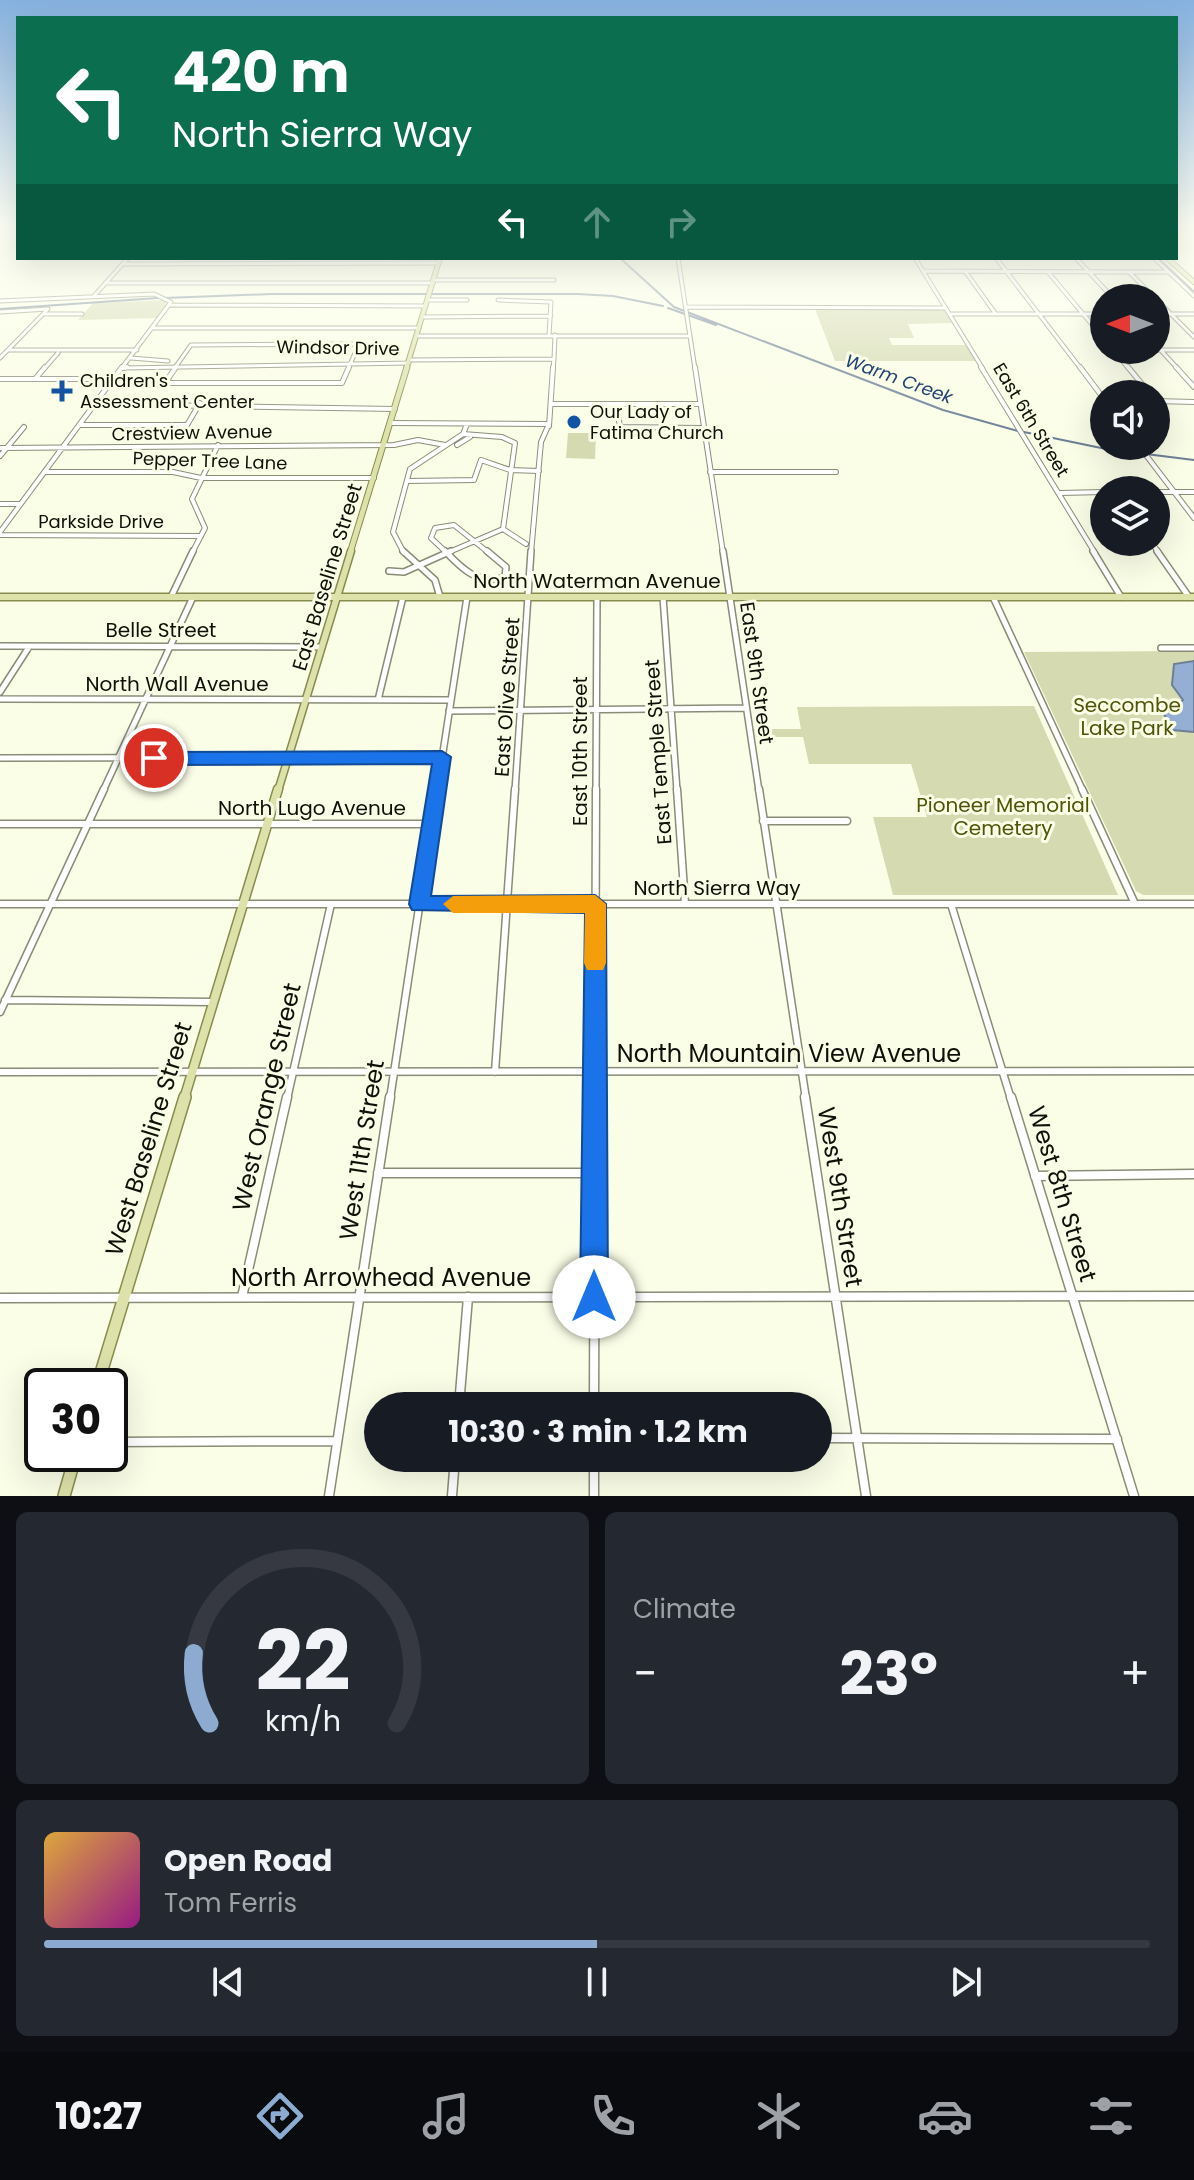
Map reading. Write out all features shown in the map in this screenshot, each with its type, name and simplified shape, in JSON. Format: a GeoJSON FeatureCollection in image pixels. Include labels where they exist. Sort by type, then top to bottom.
{"type":"FeatureCollection","features":[{"type":"Feature","properties":{"kind":"main road","name":"East Baseline Street"},"geometry":{"type":"LineString","coordinates":[[243,904],[429,296]]}},
{"type":"Feature","properties":{"kind":"main road","name":"North Waterman Avenue"},"geometry":{"type":"LineString","coordinates":[[0,597],[1192,597]]}},
{"type":"Feature","properties":{"kind":"main road","name":"West Baseline Street"},"geometry":{"type":"LineString","coordinates":[[103,1368],[243,904]]}},
{"type":"Feature","properties":{"kind":"main road"},"geometry":{"type":"LineString","coordinates":[[64,1496],[71,1472]]}},
{"type":"Feature","properties":{"kind":"street"},"geometry":{"type":"LineString","coordinates":[[0,301],[162,296],[170,301],[400,306],[428,299],[467,300]]}},
{"type":"Feature","properties":{"kind":"street","name":"East 9th Street"},"geometry":{"type":"LineString","coordinates":[[685,296],[775,904]]}},
{"type":"Feature","properties":{"kind":"street","name":"East 6th Street"},"geometry":{"type":"LineString","coordinates":[[938,296],[1121,597]]}},
{"type":"Feature","properties":{"kind":"street"},"geometry":{"type":"LineString","coordinates":[[982,296],[995,314]]}},
{"type":"Feature","properties":{"kind":"street"},"geometry":{"type":"LineString","coordinates":[[1025,296],[1090,381]]}},
{"type":"Feature","properties":{"kind":"street"},"geometry":{"type":"LineString","coordinates":[[1069,296],[1090,322]]}},
{"type":"Feature","properties":{"kind":"street"},"geometry":{"type":"LineString","coordinates":[[498,300],[549,300],[549,335]]}},
{"type":"Feature","properties":{"kind":"street"},"geometry":{"type":"LineString","coordinates":[[0,534],[170,301]]}},
{"type":"Feature","properties":{"kind":"street"},"geometry":{"type":"LineString","coordinates":[[687,307],[946,308]]}},
{"type":"Feature","properties":{"kind":"street"},"geometry":{"type":"LineString","coordinates":[[0,312],[47,308],[0,358]]}},
{"type":"Feature","properties":{"kind":"street"},"geometry":{"type":"LineString","coordinates":[[43,314],[82,314]]}},
{"type":"Feature","properties":{"kind":"street"},"geometry":{"type":"LineString","coordinates":[[950,314],[1090,314]]}},
{"type":"Feature","properties":{"kind":"street"},"geometry":{"type":"LineString","coordinates":[[1171,314],[1194,314]]}},
{"type":"Feature","properties":{"kind":"street"},"geometry":{"type":"LineString","coordinates":[[1171,314],[1194,337]]}},
{"type":"Feature","properties":{"kind":"street"},"geometry":{"type":"LineString","coordinates":[[422,317],[551,316]]}},
{"type":"Feature","properties":{"kind":"street"},"geometry":{"type":"LineString","coordinates":[[153,328],[419,328]]}},
{"type":"Feature","properties":{"kind":"street"},"geometry":{"type":"LineString","coordinates":[[504,346],[505,335]]}},
{"type":"Feature","properties":{"kind":"street","name":"East Olive Street"},"geometry":{"type":"LineString","coordinates":[[495,1072],[539,471],[542,445],[549,424],[555,335]]}},
{"type":"Feature","properties":{"kind":"street"},"geometry":{"type":"LineString","coordinates":[[417,336],[690,336]]}},
{"type":"Feature","properties":{"kind":"street"},"geometry":{"type":"LineString","coordinates":[[359,344],[351,363],[342,383],[165,383],[191,345],[359,344]]}},
{"type":"Feature","properties":{"kind":"street"},"geometry":{"type":"LineString","coordinates":[[8,350],[137,350]]}},
{"type":"Feature","properties":{"kind":"street"},"geometry":{"type":"LineString","coordinates":[[1170,350],[1194,350]]}},
{"type":"Feature","properties":{"kind":"street"},"geometry":{"type":"LineString","coordinates":[[35,379],[58,353]]}},
{"type":"Feature","properties":{"kind":"street","name":"Windsor Drive"},"geometry":{"type":"LineString","coordinates":[[131,358],[179,363]]}},
{"type":"Feature","properties":{"kind":"street","name":"Windsor Drive"},"geometry":{"type":"LineString","coordinates":[[123,368],[179,363],[554,359]]}},
{"type":"Feature","properties":{"kind":"street"},"geometry":{"type":"LineString","coordinates":[[1170,361],[1194,387]]}},
{"type":"Feature","properties":{"kind":"street"},"geometry":{"type":"LineString","coordinates":[[1125,364],[1138,380]]}},
{"type":"Feature","properties":{"kind":"street"},"geometry":{"type":"LineString","coordinates":[[0,379],[115,379]]}},
{"type":"Feature","properties":{"kind":"street"},"geometry":{"type":"LineString","coordinates":[[1170,402],[1194,402]]}},
{"type":"Feature","properties":{"kind":"street"},"geometry":{"type":"LineString","coordinates":[[97,404],[200,403],[240,409],[395,409]]}},
{"type":"Feature","properties":{"kind":"street"},"geometry":{"type":"LineString","coordinates":[[80,425],[187,425],[200,403]]}},
{"type":"Feature","properties":{"kind":"street"},"geometry":{"type":"LineString","coordinates":[[551,404],[700,404]]}},
{"type":"Feature","properties":{"kind":"street"},"geometry":{"type":"LineString","coordinates":[[616,404],[620,427],[703,428]]}},
{"type":"Feature","properties":{"kind":"street"},"geometry":{"type":"LineString","coordinates":[[390,423],[549,424]]}},
{"type":"Feature","properties":{"kind":"street"},"geometry":{"type":"LineString","coordinates":[[440,597],[437,583],[398,545],[393,536],[407,481],[416,463],[463,434],[467,424]]}},
{"type":"Feature","properties":{"kind":"street"},"geometry":{"type":"LineString","coordinates":[[0,456],[24,427]]}},
{"type":"Feature","properties":{"kind":"street"},"geometry":{"type":"LineString","coordinates":[[463,434],[498,436],[513,441],[503,529]]}},
{"type":"Feature","properties":{"kind":"street"},"geometry":{"type":"LineString","coordinates":[[457,445],[471,436]]}},
{"type":"Feature","properties":{"kind":"street","name":"Crestview Avenue"},"geometry":{"type":"LineString","coordinates":[[0,448],[384,445],[418,440],[445,445]]}},
{"type":"Feature","properties":{"kind":"street"},"geometry":{"type":"LineString","coordinates":[[171,597],[205,524],[192,499],[218,445]]}},
{"type":"Feature","properties":{"kind":"street"},"geometry":{"type":"LineString","coordinates":[[407,481],[474,480],[481,460],[510,470],[539,471]]}},
{"type":"Feature","properties":{"kind":"street"},"geometry":{"type":"LineString","coordinates":[[1151,460],[1194,518]]}},
{"type":"Feature","properties":{"kind":"street","name":"Pepper Tree Lane"},"geometry":{"type":"LineString","coordinates":[[46,472],[173,472],[201,478],[374,478]]}},
{"type":"Feature","properties":{"kind":"street"},"geometry":{"type":"LineString","coordinates":[[710,472],[836,472]]}},
{"type":"Feature","properties":{"kind":"street"},"geometry":{"type":"LineString","coordinates":[[1059,493],[1090,492]]}},
{"type":"Feature","properties":{"kind":"street"},"geometry":{"type":"LineString","coordinates":[[1170,492],[1194,492]]}},
{"type":"Feature","properties":{"kind":"street"},"geometry":{"type":"LineString","coordinates":[[0,504],[21,504]]}},
{"type":"Feature","properties":{"kind":"street"},"geometry":{"type":"LineString","coordinates":[[438,526],[459,526],[477,542],[506,567],[505,577],[495,581],[479,580],[431,538],[431,531],[438,526]]}},
{"type":"Feature","properties":{"kind":"street"},"geometry":{"type":"LineString","coordinates":[[390,572],[420,566],[503,529]]}},
{"type":"Feature","properties":{"kind":"street"},"geometry":{"type":"LineString","coordinates":[[503,529],[526,544]]}},
{"type":"Feature","properties":{"kind":"street","name":"Parkside Drive"},"geometry":{"type":"LineString","coordinates":[[0,534],[201,536]]}},
{"type":"Feature","properties":{"kind":"street"},"geometry":{"type":"LineString","coordinates":[[1161,556],[1192,597]]}},
{"type":"Feature","properties":{"kind":"street"},"geometry":{"type":"LineString","coordinates":[[0,1012],[193,597]]}},
{"type":"Feature","properties":{"kind":"street"},"geometry":{"type":"LineString","coordinates":[[378,700],[403,597]]}},
{"type":"Feature","properties":{"kind":"street","name":"West 11th Street"},"geometry":{"type":"LineString","coordinates":[[329,1496],[467,597]]}},
{"type":"Feature","properties":{"kind":"street","name":"East 10th Street"},"geometry":{"type":"LineString","coordinates":[[594,1392],[597,597]]}},
{"type":"Feature","properties":{"kind":"street","name":"East Temple Street"},"geometry":{"type":"LineString","coordinates":[[663,597],[685,904]]}},
{"type":"Feature","properties":{"kind":"street"},"geometry":{"type":"LineString","coordinates":[[993,597],[1135,904]]}},
{"type":"Feature","properties":{"kind":"street","name":"Belle Street"},"geometry":{"type":"LineString","coordinates":[[0,646],[322,647]]}},
{"type":"Feature","properties":{"kind":"street"},"geometry":{"type":"LineString","coordinates":[[0,692],[29,646]]}},
{"type":"Feature","properties":{"kind":"street"},"geometry":{"type":"LineString","coordinates":[[1161,648],[1194,648]]}},
{"type":"Feature","properties":{"kind":"street","name":"North Wall Avenue"},"geometry":{"type":"LineString","coordinates":[[0,699],[451,700]]}},
{"type":"Feature","properties":{"kind":"street"},"geometry":{"type":"LineString","coordinates":[[449,711],[745,708]]}},
{"type":"Feature","properties":{"kind":"street"},"geometry":{"type":"LineString","coordinates":[[0,758],[442,757]]}},
{"type":"Feature","properties":{"kind":"street"},"geometry":{"type":"LineString","coordinates":[[763,821],[847,821]]}},
{"type":"Feature","properties":{"kind":"street","name":"North Lugo Avenue"},"geometry":{"type":"LineString","coordinates":[[0,824],[432,824]]}},
{"type":"Feature","properties":{"kind":"street","name":"North Sierra Way"},"geometry":{"type":"LineString","coordinates":[[0,904],[1194,904]]}},
{"type":"Feature","properties":{"kind":"street","name":"West Orange Street"},"geometry":{"type":"LineString","coordinates":[[241,1298],[331,904]]}},
{"type":"Feature","properties":{"kind":"street","name":"West 9th Street"},"geometry":{"type":"LineString","coordinates":[[775,904],[866,1496]]}},
{"type":"Feature","properties":{"kind":"street","name":"West 8th Street"},"geometry":{"type":"LineString","coordinates":[[951,904],[1134,1496]]}},
{"type":"Feature","properties":{"kind":"street"},"geometry":{"type":"LineString","coordinates":[[5,1000],[213,1002]]}},
{"type":"Feature","properties":{"kind":"street","name":"North Mountain View Avenue"},"geometry":{"type":"LineString","coordinates":[[0,1072],[1194,1071]]}},
{"type":"Feature","properties":{"kind":"street"},"geometry":{"type":"LineString","coordinates":[[378,1173],[594,1173]]}},
{"type":"Feature","properties":{"kind":"street"},"geometry":{"type":"LineString","coordinates":[[1035,1176],[1194,1174]]}},
{"type":"Feature","properties":{"kind":"street","name":"North Arrowhead Avenue"},"geometry":{"type":"LineString","coordinates":[[0,1298],[1194,1296]]}},
{"type":"Feature","properties":{"kind":"street"},"geometry":{"type":"LineString","coordinates":[[460,1392],[468,1297]]}},
{"type":"Feature","properties":{"kind":"street"},"geometry":{"type":"LineString","coordinates":[[832,1438],[1117,1439]]}},
{"type":"Feature","properties":{"kind":"street"},"geometry":{"type":"LineString","coordinates":[[128,1442],[337,1441]]}},
{"type":"Feature","properties":{"kind":"street"},"geometry":{"type":"LineString","coordinates":[[452,1496],[454,1472]]}},
{"type":"Feature","properties":{"kind":"street"},"geometry":{"type":"LineString","coordinates":[[594,1472],[594,1496]]}},
{"type":"Feature","properties":{"kind":"green space"},"geometry":{"type":"Polygon","coordinates":[[[166,300],[166,306],[157,318],[78,320],[93,303],[166,300]]]}},
{"type":"Feature","properties":{"kind":"green space"},"geometry":{"type":"Polygon","coordinates":[[[815,309],[943,309],[952,323],[908,324],[914,338],[889,338],[892,345],[966,345],[976,361],[835,361],[815,309]]]}},
{"type":"Feature","properties":{"kind":"green space"},"geometry":{"type":"Polygon","coordinates":[[[568,433],[596,433],[595,459],[566,458],[568,433]]]}},
{"type":"Feature","properties":{"kind":"green space","name":"Seccombe Lake Park"},"geometry":{"type":"Polygon","coordinates":[[[1194,651],[1194,895],[1143,895],[1136,891],[1024,652],[1194,651]]]}},
{"type":"Feature","properties":{"kind":"green space","name":"Pioneer Memorial Cemetery"},"geometry":{"type":"Polygon","coordinates":[[[1034,706],[1118,895],[893,895],[873,817],[927,817],[911,764],[809,764],[803,737],[756,737],[754,729],[801,729],[797,707],[1034,706]]]}},
{"type":"Feature","properties":{"kind":"water"},"geometry":{"type":"Polygon","coordinates":[[[1194,661],[1194,732],[1172,730],[1164,714],[1183,700],[1172,685],[1174,664],[1194,661]]]}},
{"type":"Feature","properties":{"kind":"waterway"},"geometry":{"type":"LineString","coordinates":[[165,298],[223,296]]}},
{"type":"Feature","properties":{"kind":"waterway"},"geometry":{"type":"LineString","coordinates":[[610,296],[663,306]]}},
{"type":"Feature","properties":{"kind":"waterway","name":"Warm Creek"},"geometry":{"type":"LineString","coordinates":[[662,296],[674,307],[943,410],[1018,431]]}},
{"type":"Feature","properties":{"kind":"waterway"},"geometry":{"type":"LineString","coordinates":[[0,309],[158,298]]}},
{"type":"Feature","properties":{"kind":"waterway","name":"Warm Creek"},"geometry":{"type":"LineString","coordinates":[[668,308],[716,325]]}},
{"type":"Feature","properties":{"kind":"waterway","name":"Warm Creek"},"geometry":{"type":"LineString","coordinates":[[1024,432],[1106,449],[1194,460]]}},
{"type":"Feature","properties":{"kind":"slow traffic"},"geometry":{"type":"LineString","coordinates":[[453,904],[595,904],[595,963]]}},
{"type":"Feature","properties":{"kind":"place","name":"Children's Assessment Center"},"geometry":{"type":"Point","coordinates":[62,391]}},
{"type":"Feature","properties":{"kind":"place","name":"Our Lady of Fatima Church"},"geometry":{"type":"Point","coordinates":[574,422]}},
{"type":"Feature","properties":{"kind":"route"},"geometry":{"type":"LineString","coordinates":[[154,758],[442,757],[419,904],[595,904],[594,1297]]}}]}
